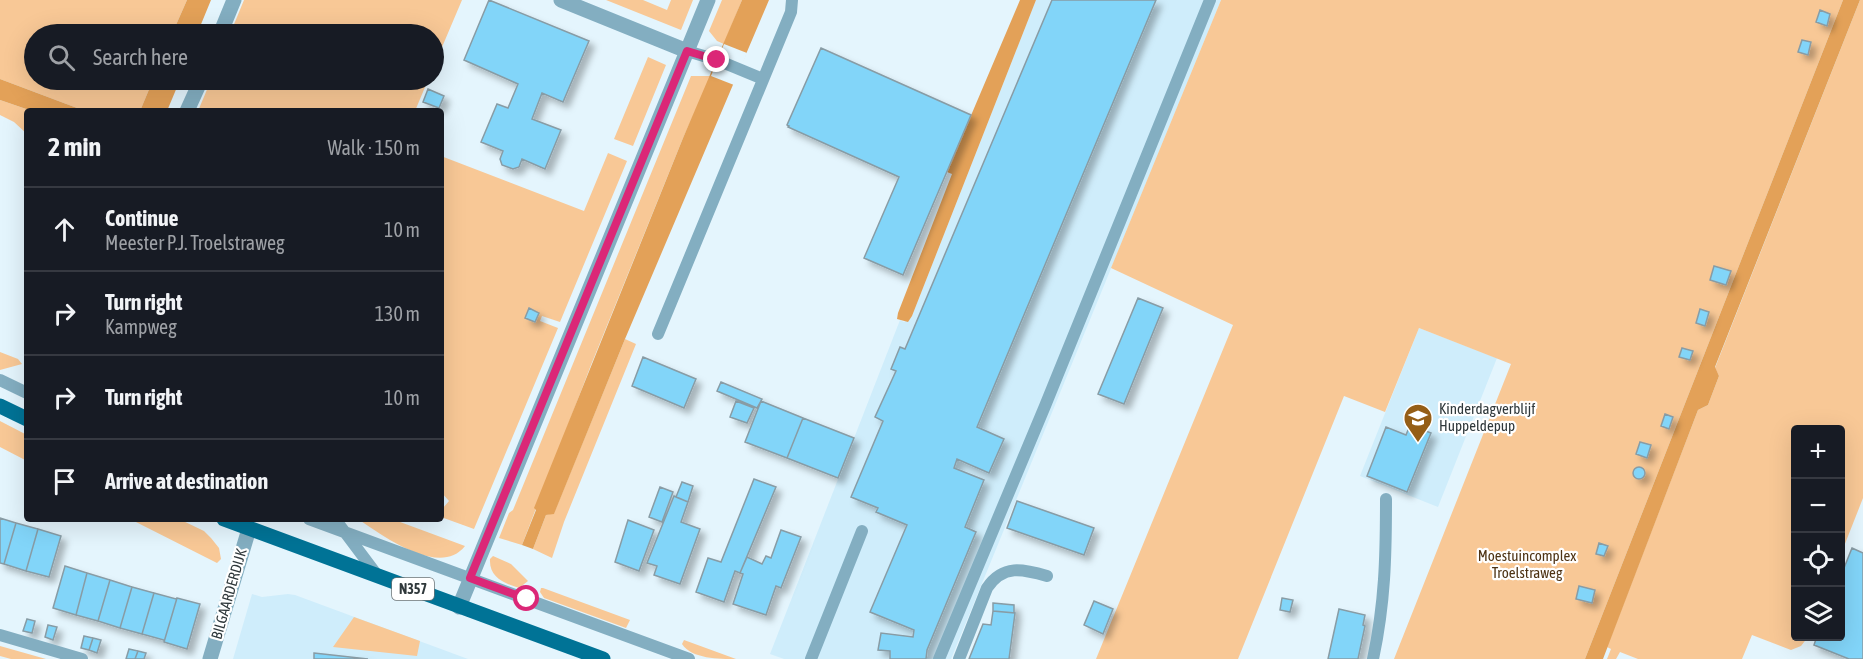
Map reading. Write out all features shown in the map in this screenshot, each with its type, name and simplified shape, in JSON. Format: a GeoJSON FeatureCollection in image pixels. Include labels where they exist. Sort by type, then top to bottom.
{"type":"FeatureCollection","features":[{"type":"Feature","properties":{"kind":"main road"},"geometry":{"type":"LineString","coordinates":[[0,406],[24,418]]}},
{"type":"Feature","properties":{"kind":"main road","name":"N357"},"geometry":{"type":"LineString","coordinates":[[232,522],[603,659]]}},
{"type":"Feature","properties":{"kind":"street"},"geometry":{"type":"LineString","coordinates":[[223,24],[234,0]]}},
{"type":"Feature","properties":{"kind":"street"},"geometry":{"type":"LineString","coordinates":[[561,0],[687,51]]}},
{"type":"Feature","properties":{"kind":"street"},"geometry":{"type":"LineString","coordinates":[[459,607],[708,0]]}},
{"type":"Feature","properties":{"kind":"street"},"geometry":{"type":"LineString","coordinates":[[189,108],[197,90]]}},
{"type":"Feature","properties":{"kind":"street","name":"BILGAARDERDIJK"},"geometry":{"type":"LineString","coordinates":[[210,659],[249,529]]}},
{"type":"Feature","properties":{"kind":"lane"},"geometry":{"type":"LineString","coordinates":[[658,334],[791,12],[792,0]]}},
{"type":"Feature","properties":{"kind":"lane"},"geometry":{"type":"LineString","coordinates":[[939,659],[1210,0]]}},
{"type":"Feature","properties":{"kind":"lane"},"geometry":{"type":"LineString","coordinates":[[687,51],[717,60],[763,79]]}},
{"type":"Feature","properties":{"kind":"lane"},"geometry":{"type":"LineString","coordinates":[[0,380],[24,392]]}},
{"type":"Feature","properties":{"kind":"lane"},"geometry":{"type":"LineString","coordinates":[[1373,659],[1383,608],[1386,566],[1386,499]]}},
{"type":"Feature","properties":{"kind":"lane"},"geometry":{"type":"LineString","coordinates":[[317,522],[688,659]]}},
{"type":"Feature","properties":{"kind":"lane"},"geometry":{"type":"LineString","coordinates":[[337,522],[377,575]]}},
{"type":"Feature","properties":{"kind":"lane"},"geometry":{"type":"LineString","coordinates":[[811,659],[862,531]]}},
{"type":"Feature","properties":{"kind":"lane"},"geometry":{"type":"LineString","coordinates":[[959,659],[992,580],[1001,573],[1016,570],[1028,570],[1047,576]]}},
{"type":"Feature","properties":{"kind":"lane"},"geometry":{"type":"LineString","coordinates":[[0,635],[82,659]]}},
{"type":"Feature","properties":{"kind":"shaded area"},"geometry":{"type":"Polygon","coordinates":[[[187,0],[211,0],[201,24],[176,24],[187,0]]]}},
{"type":"Feature","properties":{"kind":"shaded area"},"geometry":{"type":"Polygon","coordinates":[[[742,0],[769,0],[625,339],[554,514],[546,515],[533,549],[522,545],[536,510],[534,508],[683,138],[742,0]]]}},
{"type":"Feature","properties":{"kind":"shaded area"},"geometry":{"type":"Polygon","coordinates":[[[1020,0],[1036,0],[912,316],[908,322],[897,319],[952,174],[947,172],[1020,0]]]}},
{"type":"Feature","properties":{"kind":"shaded area"},"geometry":{"type":"Polygon","coordinates":[[[1036,0],[1221,0],[951,659],[784,659],[770,654],[900,320],[904,322],[912,316],[1036,0]]]}},
{"type":"Feature","properties":{"kind":"shaded area"},"geometry":{"type":"Polygon","coordinates":[[[1843,0],[1860,0],[1715,367],[1719,376],[1708,405],[1698,410],[1603,659],[1585,659],[1843,0]]]}},
{"type":"Feature","properties":{"kind":"shaded area"},"geometry":{"type":"Polygon","coordinates":[[[0,79],[24,90],[77,108],[24,108],[0,100],[0,79]]]}},
{"type":"Feature","properties":{"kind":"shaded area"},"geometry":{"type":"Polygon","coordinates":[[[149,90],[176,90],[168,108],[141,108],[149,90]]]}},
{"type":"Feature","properties":{"kind":"shaded area","name":"Kinderdagverblijf Huppeldepup"},"geometry":{"type":"Polygon","coordinates":[[[1419,328],[1497,358],[1438,507],[1360,476],[1419,328]]]}},
{"type":"Feature","properties":{"kind":"shaded area"},"geometry":{"type":"Polygon","coordinates":[[[252,594],[262,597],[295,595],[468,659],[233,659],[252,594]]]}},
{"type":"Feature","properties":{"kind":"green space"},"geometry":{"type":"Polygon","coordinates":[[[0,0],[187,0],[176,24],[24,24],[24,88],[0,79],[0,0]]]}},
{"type":"Feature","properties":{"kind":"green space"},"geometry":{"type":"Polygon","coordinates":[[[244,0],[462,0],[444,42],[444,24],[234,24],[244,0]]]}},
{"type":"Feature","properties":{"kind":"green space"},"geometry":{"type":"Polygon","coordinates":[[[606,0],[643,0],[667,10],[671,0],[693,0],[681,30],[606,0]]]}},
{"type":"Feature","properties":{"kind":"green space"},"geometry":{"type":"Polygon","coordinates":[[[722,0],[742,0],[724,44],[717,41],[709,31],[722,0]]]}},
{"type":"Feature","properties":{"kind":"green space","name":"Moestuincomplex Troelstraweg"},"geometry":{"type":"Polygon","coordinates":[[[1221,0],[1843,0],[1585,659],[1394,659],[1511,364],[1419,328],[1385,412],[1344,396],[1238,659],[1096,659],[1233,325],[1111,268],[1221,0]]]}},
{"type":"Feature","properties":{"kind":"green space"},"geometry":{"type":"Polygon","coordinates":[[[1860,0],[1863,0],[1863,498],[1845,544],[1845,425],[1791,425],[1791,641],[1805,641],[1801,646],[1791,650],[1752,635],[1742,659],[1638,659],[1620,652],[1616,659],[1607,659],[1611,649],[1607,647],[1698,410],[1708,405],[1719,376],[1715,368],[1860,0]]]}},
{"type":"Feature","properties":{"kind":"green space"},"geometry":{"type":"Polygon","coordinates":[[[648,57],[666,65],[633,146],[614,139],[648,57]]]}},
{"type":"Feature","properties":{"kind":"green space"},"geometry":{"type":"Polygon","coordinates":[[[691,76],[711,76],[683,138],[591,365],[522,545],[499,538],[509,513],[513,510],[691,76]]]}},
{"type":"Feature","properties":{"kind":"green space"},"geometry":{"type":"Polygon","coordinates":[[[29,90],[149,90],[141,108],[77,108],[29,90]]]}},
{"type":"Feature","properties":{"kind":"green space"},"geometry":{"type":"Polygon","coordinates":[[[207,90],[424,90],[416,108],[199,108],[207,90]]]}},
{"type":"Feature","properties":{"kind":"green space"},"geometry":{"type":"Polygon","coordinates":[[[0,100],[24,108],[24,131],[14,122],[0,115],[0,100]]]}},
{"type":"Feature","properties":{"kind":"green space"},"geometry":{"type":"Polygon","coordinates":[[[608,153],[627,161],[560,322],[542,316],[540,321],[558,328],[474,529],[444,518],[444,507],[449,501],[444,495],[444,157],[584,211],[608,153]]]}},
{"type":"Feature","properties":{"kind":"green space"},"geometry":{"type":"Polygon","coordinates":[[[625,339],[636,344],[564,522],[552,558],[533,549],[546,515],[554,513],[625,339]]]}},
{"type":"Feature","properties":{"kind":"green space"},"geometry":{"type":"Polygon","coordinates":[[[0,352],[18,359],[22,364],[0,370],[0,352]]]}},
{"type":"Feature","properties":{"kind":"green space"},"geometry":{"type":"Polygon","coordinates":[[[0,421],[24,433],[24,459],[0,447],[0,421]]]}},
{"type":"Feature","properties":{"kind":"green space"},"geometry":{"type":"Polygon","coordinates":[[[136,522],[185,522],[204,531],[219,548],[221,559],[217,563],[136,522]]]}},
{"type":"Feature","properties":{"kind":"green space"},"geometry":{"type":"Polygon","coordinates":[[[362,522],[400,522],[465,546],[454,555],[441,558],[412,551],[362,522]]]}},
{"type":"Feature","properties":{"kind":"green space"},"geometry":{"type":"Polygon","coordinates":[[[493,556],[511,564],[528,581],[519,588],[498,578],[490,565],[490,559],[493,556]]]}},
{"type":"Feature","properties":{"kind":"green space"},"geometry":{"type":"Polygon","coordinates":[[[541,588],[630,620],[626,628],[544,598],[540,592],[541,588]]]}},
{"type":"Feature","properties":{"kind":"green space"},"geometry":{"type":"Polygon","coordinates":[[[354,617],[420,641],[417,656],[333,647],[354,617]]]}},
{"type":"Feature","properties":{"kind":"green space"},"geometry":{"type":"Polygon","coordinates":[[[684,640],[736,659],[714,658],[692,653],[682,644],[684,640]]]}},
{"type":"Feature","properties":{"kind":"green space"},"geometry":{"type":"Polygon","coordinates":[[[0,646],[46,659],[11,659],[0,656],[0,646]]]}},
{"type":"Feature","properties":{"kind":"pier"},"geometry":{"type":"Polygon","coordinates":[[[724,44],[747,53],[734,85],[711,76],[724,44]]]}},
{"type":"Feature","properties":{"kind":"building"},"geometry":{"type":"Polygon","coordinates":[[[489,0],[589,41],[563,102],[542,93],[532,119],[561,130],[545,169],[522,159],[519,167],[513,169],[502,165],[500,159],[503,151],[481,142],[497,104],[508,108],[518,84],[464,60],[489,0]]]}},
{"type":"Feature","properties":{"kind":"building"},"geometry":{"type":"Polygon","coordinates":[[[1052,0],[1156,0],[977,427],[1004,439],[989,473],[957,459],[954,468],[984,480],[965,527],[976,532],[927,650],[926,659],[890,659],[890,651],[878,650],[881,633],[913,637],[914,630],[870,612],[907,525],[876,512],[878,508],[851,497],[883,421],[875,417],[896,371],[891,369],[900,347],[905,349],[1052,0]]]}},
{"type":"Feature","properties":{"kind":"building"},"geometry":{"type":"Polygon","coordinates":[[[1820,10],[1830,14],[1827,26],[1816,22],[1820,10]]]}},
{"type":"Feature","properties":{"kind":"building"},"geometry":{"type":"Polygon","coordinates":[[[1802,40],[1811,42],[1808,55],[1798,52],[1802,40]]]}},
{"type":"Feature","properties":{"kind":"building"},"geometry":{"type":"Polygon","coordinates":[[[821,48],[971,115],[903,275],[864,258],[899,177],[787,125],[821,48]]]}},
{"type":"Feature","properties":{"kind":"building"},"geometry":{"type":"Polygon","coordinates":[[[428,90],[444,96],[439,108],[423,102],[428,90]]]}},
{"type":"Feature","properties":{"kind":"building"},"geometry":{"type":"Polygon","coordinates":[[[1714,266],[1731,271],[1726,285],[1710,280],[1714,266]]]}},
{"type":"Feature","properties":{"kind":"building"},"geometry":{"type":"Polygon","coordinates":[[[1138,298],[1163,308],[1124,404],[1098,394],[1138,298]]]}},
{"type":"Feature","properties":{"kind":"building"},"geometry":{"type":"Polygon","coordinates":[[[529,308],[539,313],[535,322],[525,318],[529,308]]]}},
{"type":"Feature","properties":{"kind":"building"},"geometry":{"type":"Polygon","coordinates":[[[1700,309],[1709,312],[1705,326],[1696,323],[1700,309]]]}},
{"type":"Feature","properties":{"kind":"building"},"geometry":{"type":"Polygon","coordinates":[[[1682,348],[1693,351],[1690,360],[1679,357],[1682,348]]]}},
{"type":"Feature","properties":{"kind":"building"},"geometry":{"type":"Polygon","coordinates":[[[643,357],[696,379],[684,408],[632,386],[643,357]]]}},
{"type":"Feature","properties":{"kind":"building"},"geometry":{"type":"Polygon","coordinates":[[[721,382],[762,399],[757,408],[717,391],[721,382]]]}},
{"type":"Feature","properties":{"kind":"building"},"geometry":{"type":"Polygon","coordinates":[[[736,401],[754,408],[747,423],[730,417],[736,401]]]}},
{"type":"Feature","properties":{"kind":"building"},"geometry":{"type":"Polygon","coordinates":[[[761,401],[803,418],[787,458],[745,442],[761,401]]]}},
{"type":"Feature","properties":{"kind":"building"},"geometry":{"type":"Polygon","coordinates":[[[1665,414],[1673,417],[1669,429],[1661,426],[1665,414]]]}},
{"type":"Feature","properties":{"kind":"building"},"geometry":{"type":"Polygon","coordinates":[[[803,418],[854,438],[838,478],[787,458],[803,418]]]}},
{"type":"Feature","properties":{"kind":"building"},"geometry":{"type":"Polygon","coordinates":[[[1410,425],[1431,433],[1407,492],[1367,476],[1386,427],[1406,435],[1410,425]]]}},
{"type":"Feature","properties":{"kind":"building"},"geometry":{"type":"Polygon","coordinates":[[[1640,442],[1651,445],[1647,458],[1636,454],[1640,442]]]}},
{"type":"Feature","properties":{"kind":"building"},"geometry":{"type":"Polygon","coordinates":[[[1641,467],[1645,473],[1641,479],[1637,479],[1633,471],[1641,467]]]}},
{"type":"Feature","properties":{"kind":"building"},"geometry":{"type":"Polygon","coordinates":[[[754,479],[776,487],[740,573],[735,571],[724,602],[696,592],[708,558],[721,562],[754,479]]]}},
{"type":"Feature","properties":{"kind":"building"},"geometry":{"type":"Polygon","coordinates":[[[682,482],[693,486],[688,502],[676,497],[682,482]]]}},
{"type":"Feature","properties":{"kind":"building"},"geometry":{"type":"Polygon","coordinates":[[[660,487],[673,492],[662,522],[649,517],[660,487]]]}},
{"type":"Feature","properties":{"kind":"building"},"geometry":{"type":"Polygon","coordinates":[[[674,496],[688,502],[681,522],[700,529],[680,584],[654,575],[657,566],[647,563],[674,496]]]}},
{"type":"Feature","properties":{"kind":"building"},"geometry":{"type":"Polygon","coordinates":[[[1017,501],[1094,528],[1084,555],[1007,528],[1017,501]]]}},
{"type":"Feature","properties":{"kind":"building"},"geometry":{"type":"Polygon","coordinates":[[[0,518],[16,523],[4,564],[0,563],[0,518]]]}},
{"type":"Feature","properties":{"kind":"building"},"geometry":{"type":"Polygon","coordinates":[[[628,520],[654,530],[639,571],[615,562],[628,520]]]}},
{"type":"Feature","properties":{"kind":"building"},"geometry":{"type":"Polygon","coordinates":[[[16,523],[38,529],[26,571],[4,564],[16,523]]]}},
{"type":"Feature","properties":{"kind":"building"},"geometry":{"type":"Polygon","coordinates":[[[38,529],[61,536],[49,577],[26,571],[38,529]]]}},
{"type":"Feature","properties":{"kind":"building"},"geometry":{"type":"Polygon","coordinates":[[[781,530],[801,537],[781,588],[776,586],[766,615],[733,604],[743,574],[740,573],[747,557],[762,564],[766,556],[771,558],[781,530]]]}},
{"type":"Feature","properties":{"kind":"building"},"geometry":{"type":"Polygon","coordinates":[[[1599,543],[1608,546],[1604,556],[1596,554],[1599,543]]]}},
{"type":"Feature","properties":{"kind":"building"},"geometry":{"type":"Polygon","coordinates":[[[1852,548],[1863,553],[1863,659],[1849,659],[1814,645],[1815,641],[1845,641],[1845,566],[1852,548]]]}},
{"type":"Feature","properties":{"kind":"building"},"geometry":{"type":"Polygon","coordinates":[[[65,566],[87,573],[76,615],[53,608],[65,566]]]}},
{"type":"Feature","properties":{"kind":"building"},"geometry":{"type":"Polygon","coordinates":[[[87,573],[110,580],[98,621],[76,615],[87,573]]]}},
{"type":"Feature","properties":{"kind":"building"},"geometry":{"type":"Polygon","coordinates":[[[110,580],[132,587],[120,628],[98,621],[110,580]]]}},
{"type":"Feature","properties":{"kind":"building"},"geometry":{"type":"Polygon","coordinates":[[[1579,586],[1595,590],[1592,603],[1576,599],[1579,586]]]}},
{"type":"Feature","properties":{"kind":"building"},"geometry":{"type":"Polygon","coordinates":[[[132,587],[154,593],[142,634],[120,628],[132,587]]]}},
{"type":"Feature","properties":{"kind":"building"},"geometry":{"type":"Polygon","coordinates":[[[154,593],[177,598],[164,642],[164,640],[142,634],[154,593]]]}},
{"type":"Feature","properties":{"kind":"building"},"geometry":{"type":"Polygon","coordinates":[[[177,598],[200,604],[187,649],[164,642],[177,598]]]}},
{"type":"Feature","properties":{"kind":"building"},"geometry":{"type":"Polygon","coordinates":[[[1282,598],[1293,600],[1290,612],[1280,610],[1282,598]]]}},
{"type":"Feature","properties":{"kind":"building"},"geometry":{"type":"Polygon","coordinates":[[[1094,601],[1113,609],[1103,634],[1084,625],[1094,601]]]}},
{"type":"Feature","properties":{"kind":"building"},"geometry":{"type":"Polygon","coordinates":[[[993,603],[1014,605],[1014,613],[993,611],[993,603]]]}},
{"type":"Feature","properties":{"kind":"building"},"geometry":{"type":"Polygon","coordinates":[[[1339,609],[1365,615],[1358,659],[1328,659],[1339,609]]]}},
{"type":"Feature","properties":{"kind":"building"},"geometry":{"type":"Polygon","coordinates":[[[993,611],[1015,613],[1009,659],[969,659],[983,624],[991,625],[993,611]]]}},
{"type":"Feature","properties":{"kind":"building"},"geometry":{"type":"Polygon","coordinates":[[[27,619],[35,621],[32,633],[23,631],[27,619]]]}},
{"type":"Feature","properties":{"kind":"building"},"geometry":{"type":"Polygon","coordinates":[[[48,625],[57,627],[53,640],[45,637],[48,625]]]}},
{"type":"Feature","properties":{"kind":"building"},"geometry":{"type":"Polygon","coordinates":[[[84,636],[93,638],[89,650],[81,648],[84,636]]]}},
{"type":"Feature","properties":{"kind":"building"},"geometry":{"type":"Polygon","coordinates":[[[93,638],[101,640],[97,653],[89,650],[93,638]]]}},
{"type":"Feature","properties":{"kind":"building"},"geometry":{"type":"Polygon","coordinates":[[[129,649],[138,651],[135,659],[126,659],[129,649]]]}},
{"type":"Feature","properties":{"kind":"building"},"geometry":{"type":"Polygon","coordinates":[[[138,651],[146,653],[144,659],[135,659],[138,651]]]}},
{"type":"Feature","properties":{"kind":"building"},"geometry":{"type":"Polygon","coordinates":[[[314,653],[368,659],[314,659],[314,653]]]}},
{"type":"Feature","properties":{"kind":"place","name":"Kinderdagverblijf Huppeldepup"},"geometry":{"type":"Point","coordinates":[1418,444]}},
{"type":"Feature","properties":{"kind":"route"},"geometry":{"type":"LineString","coordinates":[[527,599],[470,578],[687,51],[717,60]]}}]}
